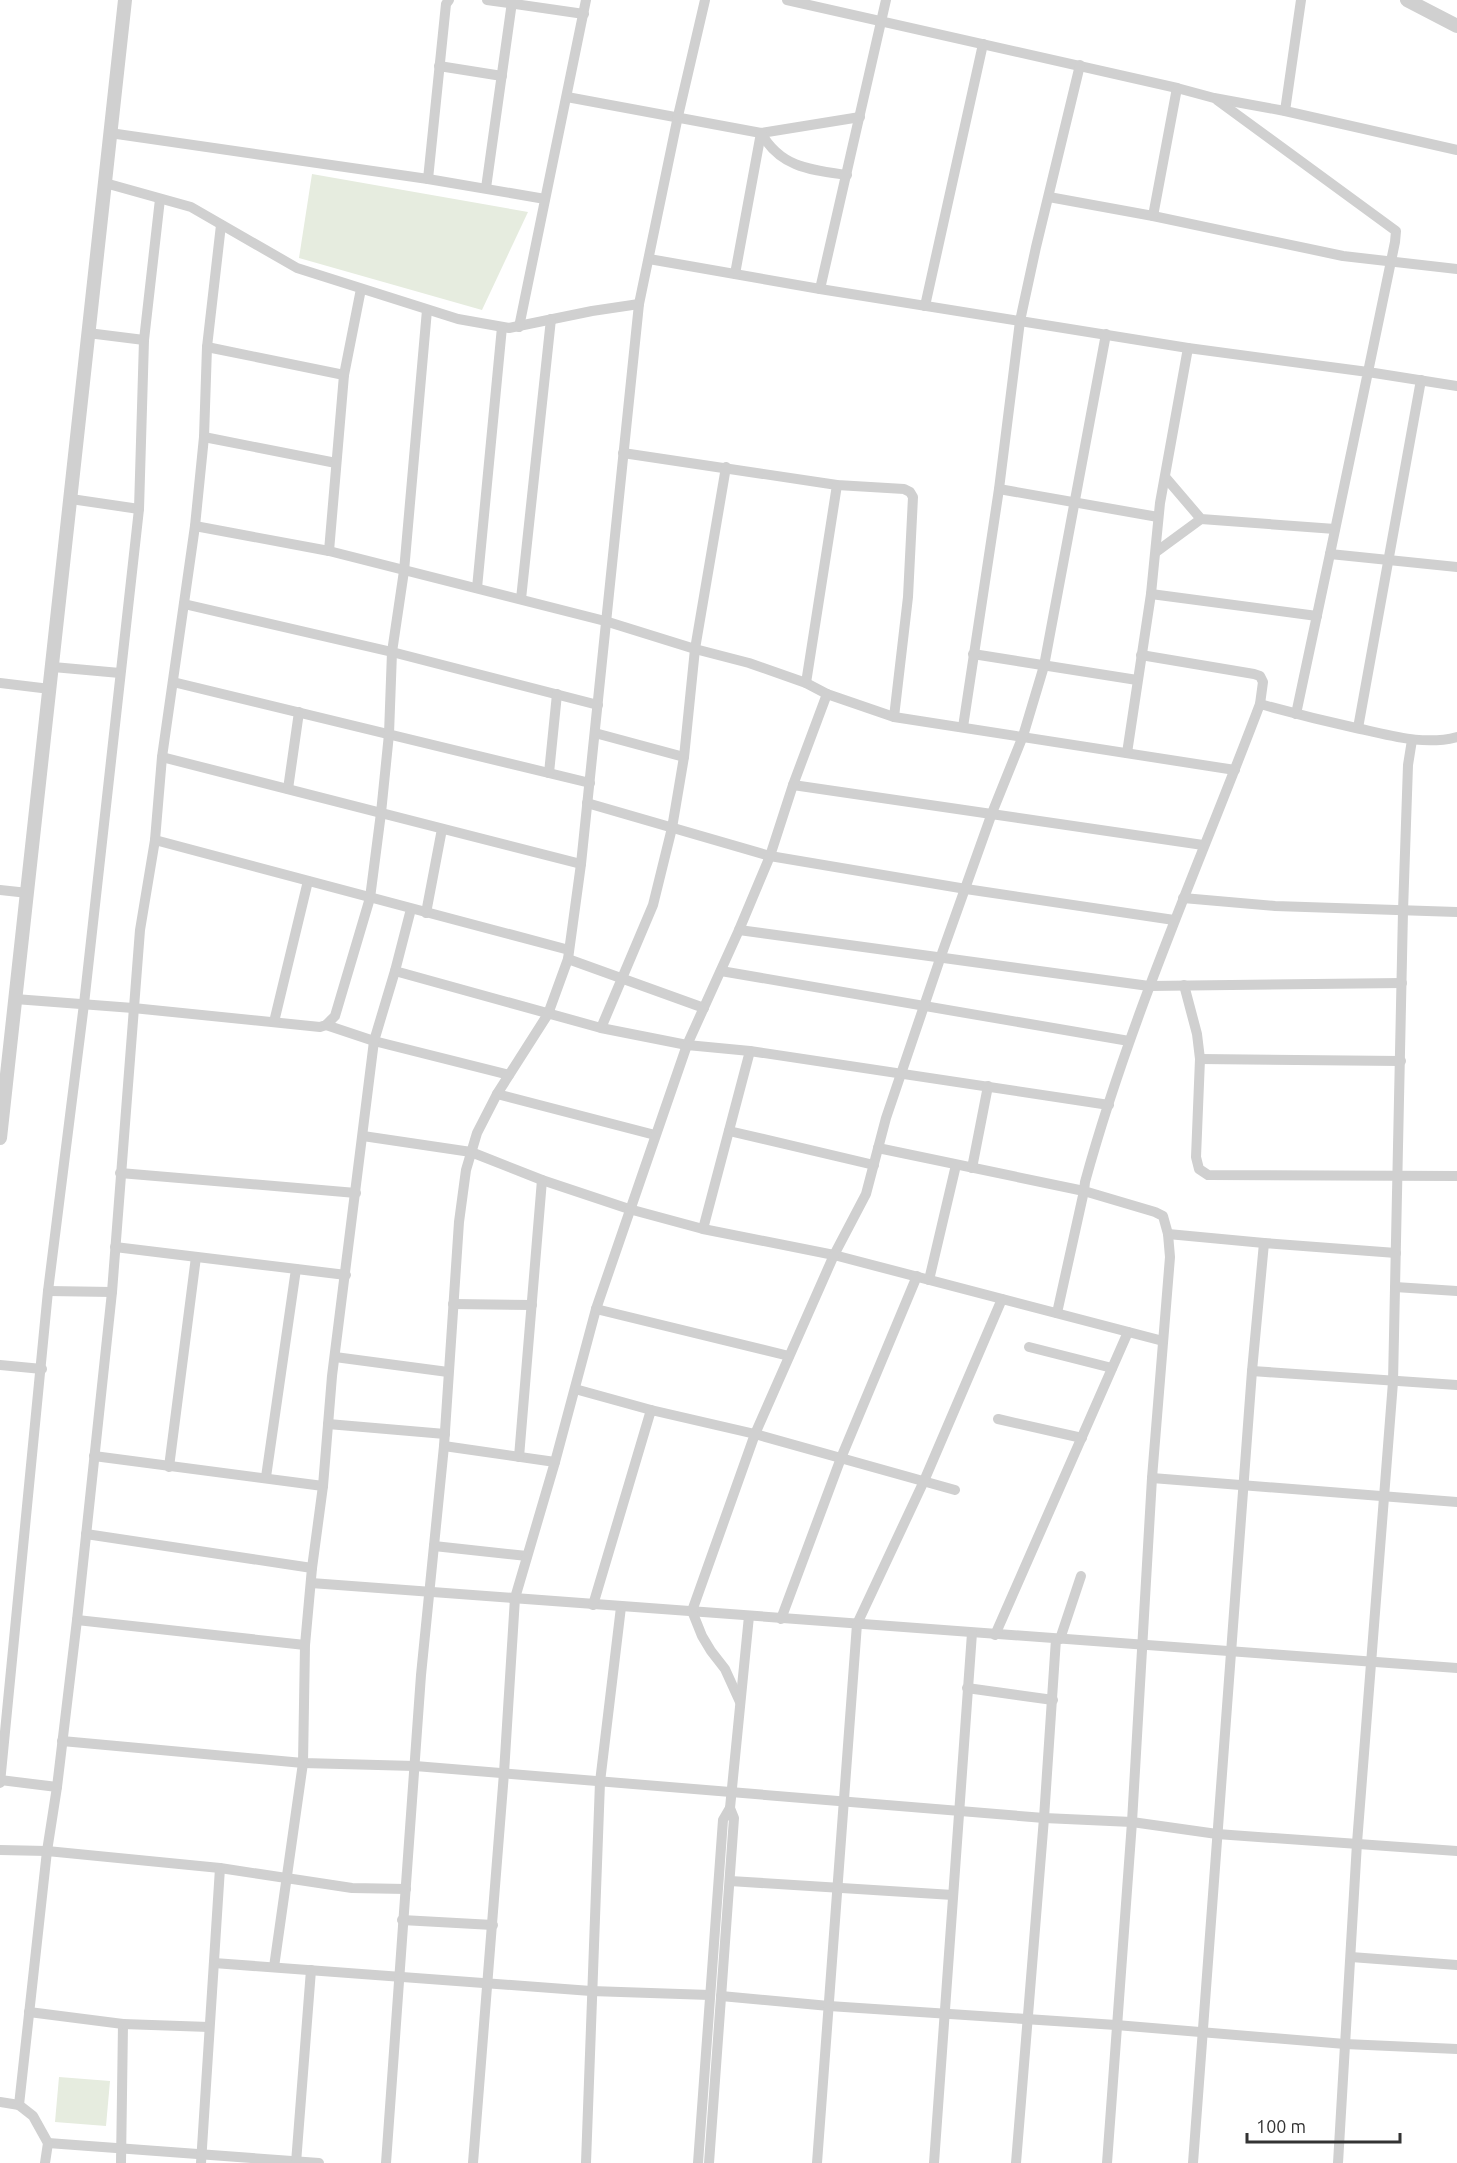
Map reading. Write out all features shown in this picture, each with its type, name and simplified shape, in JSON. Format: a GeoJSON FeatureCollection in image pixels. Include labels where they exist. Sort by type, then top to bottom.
{"type":"FeatureCollection","features":[{"type":"Feature","properties":{"kind":"street"},"geometry":{"type":"LineString","coordinates":[[0,1138],[4,1056],[15,999],[28,894],[125,0]]}},
{"type":"Feature","properties":{"kind":"street"},"geometry":{"type":"LineString","coordinates":[[428,179],[446,4],[449,0]]}},
{"type":"Feature","properties":{"kind":"street"},"geometry":{"type":"LineString","coordinates":[[487,0],[584,14]]}},
{"type":"Feature","properties":{"kind":"street"},"geometry":{"type":"LineString","coordinates":[[519,327],[586,0]]}},
{"type":"Feature","properties":{"kind":"street"},"geometry":{"type":"LineString","coordinates":[[386,2163],[401,1976],[402,1920],[429,1592],[445,1434],[459,1222],[466,1170],[477,1133],[497,1094],[549,1014],[569,955],[590,783],[639,304],[705,0]]}},
{"type":"Feature","properties":{"kind":"street"},"geometry":{"type":"LineString","coordinates":[[787,0],[1080,65],[1214,98],[1285,111],[1457,150]]}},
{"type":"Feature","properties":{"kind":"street"},"geometry":{"type":"LineString","coordinates":[[820,289],[886,0]]}},
{"type":"Feature","properties":{"kind":"street"},"geometry":{"type":"LineString","coordinates":[[1285,111],[1301,0]]}},
{"type":"Feature","properties":{"kind":"street"},"geometry":{"type":"LineString","coordinates":[[1407,0],[1457,26]]}},
{"type":"Feature","properties":{"kind":"street"},"geometry":{"type":"LineString","coordinates":[[486,189],[512,2]]}},
{"type":"Feature","properties":{"kind":"street"},"geometry":{"type":"LineString","coordinates":[[925,306],[983,44]]}},
{"type":"Feature","properties":{"kind":"street"},"geometry":{"type":"LineString","coordinates":[[963,727],[999,489],[1020,321],[1080,65]]}},
{"type":"Feature","properties":{"kind":"street"},"geometry":{"type":"LineString","coordinates":[[439,66],[502,76]]}},
{"type":"Feature","properties":{"kind":"street"},"geometry":{"type":"LineString","coordinates":[[1153,216],[1178,88]]}},
{"type":"Feature","properties":{"kind":"street"},"geometry":{"type":"LineString","coordinates":[[567,97],[762,133],[860,117]]}},
{"type":"Feature","properties":{"kind":"street"},"geometry":{"type":"LineString","coordinates":[[1214,98],[1396,231],[1296,714]]}},
{"type":"Feature","properties":{"kind":"street"},"geometry":{"type":"LineString","coordinates":[[762,133],[773,151],[797,165],[817,171],[847,175]]}},
{"type":"Feature","properties":{"kind":"street"},"geometry":{"type":"LineString","coordinates":[[735,274],[762,133]]}},
{"type":"Feature","properties":{"kind":"street"},"geometry":{"type":"LineString","coordinates":[[111,134],[428,179],[545,199]]}},
{"type":"Feature","properties":{"kind":"street"},"geometry":{"type":"LineString","coordinates":[[105,183],[190,207],[297,268],[458,319],[502,327],[519,327],[551,319],[639,304]]}},
{"type":"Feature","properties":{"kind":"street"},"geometry":{"type":"LineString","coordinates":[[1049,197],[1153,216],[1343,256],[1457,270]]}},
{"type":"Feature","properties":{"kind":"street"},"geometry":{"type":"LineString","coordinates":[[57,1787],[0,1781],[48,1291],[84,1004],[139,509],[144,340],[160,198]]}},
{"type":"Feature","properties":{"kind":"street"},"geometry":{"type":"LineString","coordinates":[[19,2105],[112,1292],[140,930],[155,840],[162,757],[195,526],[204,437],[207,347],[220,225]]}},
{"type":"Feature","properties":{"kind":"street"},"geometry":{"type":"LineString","coordinates":[[649,259],[1188,348],[1457,386]]}},
{"type":"Feature","properties":{"kind":"street"},"geometry":{"type":"LineString","coordinates":[[329,551],[344,375],[361,289]]}},
{"type":"Feature","properties":{"kind":"street"},"geometry":{"type":"LineString","coordinates":[[15,999],[133,1008],[320,1027],[326,1025],[334,1016],[370,898],[389,734],[392,652],[404,571],[427,310]]}},
{"type":"Feature","properties":{"kind":"street"},"geometry":{"type":"LineString","coordinates":[[521,599],[551,319]]}},
{"type":"Feature","properties":{"kind":"street"},"geometry":{"type":"LineString","coordinates":[[477,588],[502,327]]}},
{"type":"Feature","properties":{"kind":"street"},"geometry":{"type":"LineString","coordinates":[[88,333],[144,340]]}},
{"type":"Feature","properties":{"kind":"street"},"geometry":{"type":"LineString","coordinates":[[740,1702],[725,1669],[702,1636],[692,1611],[755,1434],[834,1254],[866,1194],[878,1148],[940,956],[992,813],[1023,736],[1044,666],[1106,334]]}},
{"type":"Feature","properties":{"kind":"street"},"geometry":{"type":"LineString","coordinates":[[207,347],[344,375]]}},
{"type":"Feature","properties":{"kind":"street"},"geometry":{"type":"LineString","coordinates":[[1126,753],[1151,594],[1158,517],[1188,348]]}},
{"type":"Feature","properties":{"kind":"street"},"geometry":{"type":"LineString","coordinates":[[1358,728],[1421,380]]}},
{"type":"Feature","properties":{"kind":"street"},"geometry":{"type":"LineString","coordinates":[[204,437],[336,463]]}},
{"type":"Feature","properties":{"kind":"street"},"geometry":{"type":"LineString","coordinates":[[623,453],[837,485],[904,489],[910,492],[914,497],[908,597],[894,717]]}},
{"type":"Feature","properties":{"kind":"street"},"geometry":{"type":"LineString","coordinates":[[601,1028],[620,978],[639,941],[653,905],[672,828],[684,757],[695,649],[726,467]]}},
{"type":"Feature","properties":{"kind":"street"},"geometry":{"type":"LineString","coordinates":[[1166,478],[1201,519]]}},
{"type":"Feature","properties":{"kind":"street"},"geometry":{"type":"LineString","coordinates":[[806,683],[837,485]]}},
{"type":"Feature","properties":{"kind":"street"},"geometry":{"type":"LineString","coordinates":[[999,489],[1158,517]]}},
{"type":"Feature","properties":{"kind":"street"},"geometry":{"type":"LineString","coordinates":[[71,499],[139,509]]}},
{"type":"Feature","properties":{"kind":"street"},"geometry":{"type":"LineString","coordinates":[[1156,552],[1201,519],[1335,529]]}},
{"type":"Feature","properties":{"kind":"street"},"geometry":{"type":"LineString","coordinates":[[195,526],[329,551],[605,621],[749,663],[806,683],[827,694],[894,717],[1235,770]]}},
{"type":"Feature","properties":{"kind":"street"},"geometry":{"type":"LineString","coordinates":[[1330,554],[1457,567]]}},
{"type":"Feature","properties":{"kind":"street"},"geometry":{"type":"LineString","coordinates":[[1151,594],[1317,616]]}},
{"type":"Feature","properties":{"kind":"street"},"geometry":{"type":"LineString","coordinates":[[184,604],[392,652],[598,705]]}},
{"type":"Feature","properties":{"kind":"street"},"geometry":{"type":"LineString","coordinates":[[973,654],[1137,680]]}},
{"type":"Feature","properties":{"kind":"street"},"geometry":{"type":"LineString","coordinates":[[1057,1313],[1093,1152],[1129,1041],[1174,920],[1260,704],[1263,682],[1260,676],[1141,655]]}},
{"type":"Feature","properties":{"kind":"street"},"geometry":{"type":"LineString","coordinates":[[53,667],[120,673]]}},
{"type":"Feature","properties":{"kind":"street"},"geometry":{"type":"LineString","coordinates":[[173,682],[590,783]]}},
{"type":"Feature","properties":{"kind":"street"},"geometry":{"type":"LineString","coordinates":[[0,683],[50,689]]}},
{"type":"Feature","properties":{"kind":"street"},"geometry":{"type":"LineString","coordinates":[[549,773],[557,694]]}},
{"type":"Feature","properties":{"kind":"street"},"geometry":{"type":"LineString","coordinates":[[473,2163],[493,1925],[515,1598],[555,1462],[596,1309],[655,1135],[687,1045],[770,856],[793,785],[827,694]]}},
{"type":"Feature","properties":{"kind":"street"},"geometry":{"type":"LineString","coordinates":[[1260,704],[1412,740],[1441,741],[1457,737]]}},
{"type":"Feature","properties":{"kind":"street"},"geometry":{"type":"LineString","coordinates":[[288,789],[299,712]]}},
{"type":"Feature","properties":{"kind":"street"},"geometry":{"type":"LineString","coordinates":[[595,733],[684,757]]}},
{"type":"Feature","properties":{"kind":"street"},"geometry":{"type":"LineString","coordinates":[[1338,2163],[1357,1843],[1393,1382],[1403,911],[1408,765],[1412,740]]}},
{"type":"Feature","properties":{"kind":"street"},"geometry":{"type":"LineString","coordinates":[[162,757],[581,864]]}},
{"type":"Feature","properties":{"kind":"street"},"geometry":{"type":"LineString","coordinates":[[793,785],[1203,846]]}},
{"type":"Feature","properties":{"kind":"street"},"geometry":{"type":"LineString","coordinates":[[587,803],[770,856],[966,889],[1174,920]]}},
{"type":"Feature","properties":{"kind":"street"},"geometry":{"type":"LineString","coordinates":[[426,913],[442,829]]}},
{"type":"Feature","properties":{"kind":"street"},"geometry":{"type":"LineString","coordinates":[[155,840],[426,913],[569,955],[620,978],[704,1008]]}},
{"type":"Feature","properties":{"kind":"street"},"geometry":{"type":"LineString","coordinates":[[274,1022],[308,881]]}},
{"type":"Feature","properties":{"kind":"street"},"geometry":{"type":"LineString","coordinates":[[0,890],[28,894]]}},
{"type":"Feature","properties":{"kind":"street"},"geometry":{"type":"LineString","coordinates":[[1183,898],[1275,906],[1457,912]]}},
{"type":"Feature","properties":{"kind":"street"},"geometry":{"type":"LineString","coordinates":[[274,1967],[303,1763],[305,1645],[312,1568],[374,1041],[411,909]]}},
{"type":"Feature","properties":{"kind":"street"},"geometry":{"type":"LineString","coordinates":[[739,930],[1149,986],[1402,983]]}},
{"type":"Feature","properties":{"kind":"street"},"geometry":{"type":"LineString","coordinates":[[395,971],[601,1028],[687,1045],[750,1051],[1108,1106]]}},
{"type":"Feature","properties":{"kind":"street"},"geometry":{"type":"LineString","coordinates":[[721,971],[1129,1041]]}},
{"type":"Feature","properties":{"kind":"street"},"geometry":{"type":"LineString","coordinates":[[1184,985],[1197,1034],[1200,1059],[1196,1157],[1199,1170],[1208,1175],[1457,1176]]}},
{"type":"Feature","properties":{"kind":"street"},"geometry":{"type":"LineString","coordinates":[[326,1025],[374,1041],[510,1075]]}},
{"type":"Feature","properties":{"kind":"street"},"geometry":{"type":"LineString","coordinates":[[703,1229],[750,1051]]}},
{"type":"Feature","properties":{"kind":"street"},"geometry":{"type":"LineString","coordinates":[[1200,1059],[1401,1061]]}},
{"type":"Feature","properties":{"kind":"street"},"geometry":{"type":"LineString","coordinates":[[972,1168],[988,1086]]}},
{"type":"Feature","properties":{"kind":"street"},"geometry":{"type":"LineString","coordinates":[[497,1094],[655,1135]]}},
{"type":"Feature","properties":{"kind":"street"},"geometry":{"type":"LineString","coordinates":[[729,1131],[874,1165]]}},
{"type":"Feature","properties":{"kind":"street"},"geometry":{"type":"LineString","coordinates":[[363,1136],[471,1152],[542,1180],[630,1209],[703,1229],[834,1254],[1163,1341]]}},
{"type":"Feature","properties":{"kind":"street"},"geometry":{"type":"LineString","coordinates":[[878,1148],[1084,1191],[1155,1212],[1162,1216],[1168,1234],[1170,1257],[1152,1478],[1132,1822],[1107,2163]]}},
{"type":"Feature","properties":{"kind":"street"},"geometry":{"type":"LineString","coordinates":[[929,1280],[956,1165]]}},
{"type":"Feature","properties":{"kind":"street"},"geometry":{"type":"LineString","coordinates":[[120,1173],[356,1194]]}},
{"type":"Feature","properties":{"kind":"street"},"geometry":{"type":"LineString","coordinates":[[519,1456],[542,1180]]}},
{"type":"Feature","properties":{"kind":"street"},"geometry":{"type":"LineString","coordinates":[[1168,1234],[1396,1253]]}},
{"type":"Feature","properties":{"kind":"street"},"geometry":{"type":"LineString","coordinates":[[1193,2163],[1243,1485],[1264,1243]]}},
{"type":"Feature","properties":{"kind":"street"},"geometry":{"type":"LineString","coordinates":[[115,1247],[346,1275]]}},
{"type":"Feature","properties":{"kind":"street"},"geometry":{"type":"LineString","coordinates":[[169,1467],[196,1257]]}},
{"type":"Feature","properties":{"kind":"street"},"geometry":{"type":"LineString","coordinates":[[266,1478],[296,1269]]}},
{"type":"Feature","properties":{"kind":"street"},"geometry":{"type":"LineString","coordinates":[[781,1619],[841,1458],[917,1276]]}},
{"type":"Feature","properties":{"kind":"street"},"geometry":{"type":"LineString","coordinates":[[1395,1287],[1457,1291]]}},
{"type":"Feature","properties":{"kind":"street"},"geometry":{"type":"LineString","coordinates":[[48,1291],[112,1292]]}},
{"type":"Feature","properties":{"kind":"street"},"geometry":{"type":"LineString","coordinates":[[818,2163],[857,1624],[924,1481],[1002,1299]]}},
{"type":"Feature","properties":{"kind":"street"},"geometry":{"type":"LineString","coordinates":[[453,1304],[532,1305]]}},
{"type":"Feature","properties":{"kind":"street"},"geometry":{"type":"LineString","coordinates":[[596,1309],[789,1356]]}},
{"type":"Feature","properties":{"kind":"street"},"geometry":{"type":"LineString","coordinates":[[995,1635],[1128,1332]]}},
{"type":"Feature","properties":{"kind":"street"},"geometry":{"type":"LineString","coordinates":[[1029,1347],[1112,1368]]}},
{"type":"Feature","properties":{"kind":"street"},"geometry":{"type":"LineString","coordinates":[[335,1358],[448,1372]]}},
{"type":"Feature","properties":{"kind":"street"},"geometry":{"type":"LineString","coordinates":[[0,1365],[42,1369]]}},
{"type":"Feature","properties":{"kind":"street"},"geometry":{"type":"LineString","coordinates":[[1252,1371],[1457,1385]]}},
{"type":"Feature","properties":{"kind":"street"},"geometry":{"type":"LineString","coordinates":[[575,1389],[651,1410],[755,1434],[955,1490]]}},
{"type":"Feature","properties":{"kind":"street"},"geometry":{"type":"LineString","coordinates":[[593,1605],[651,1410]]}},
{"type":"Feature","properties":{"kind":"street"},"geometry":{"type":"LineString","coordinates":[[999,1419],[1082,1438]]}},
{"type":"Feature","properties":{"kind":"street"},"geometry":{"type":"LineString","coordinates":[[328,1424],[445,1434]]}},
{"type":"Feature","properties":{"kind":"street"},"geometry":{"type":"LineString","coordinates":[[444,1446],[555,1462]]}},
{"type":"Feature","properties":{"kind":"street"},"geometry":{"type":"LineString","coordinates":[[94,1456],[323,1486]]}},
{"type":"Feature","properties":{"kind":"street"},"geometry":{"type":"LineString","coordinates":[[1152,1478],[1457,1502]]}},
{"type":"Feature","properties":{"kind":"street"},"geometry":{"type":"LineString","coordinates":[[86,1534],[312,1568]]}},
{"type":"Feature","properties":{"kind":"street"},"geometry":{"type":"LineString","coordinates":[[434,1546],[527,1556]]}},
{"type":"Feature","properties":{"kind":"street"},"geometry":{"type":"LineString","coordinates":[[1016,2163],[1058,1639],[1082,1576]]}},
{"type":"Feature","properties":{"kind":"street"},"geometry":{"type":"LineString","coordinates":[[311,1583],[1457,1668]]}},
{"type":"Feature","properties":{"kind":"street"},"geometry":{"type":"LineString","coordinates":[[586,2163],[600,1782],[612,1699],[621,1607]]}},
{"type":"Feature","properties":{"kind":"street"},"geometry":{"type":"LineString","coordinates":[[710,2163],[723,1820],[730,1808],[732,1792],[748,1616]]}},
{"type":"Feature","properties":{"kind":"street"},"geometry":{"type":"LineString","coordinates":[[76,1620],[305,1645]]}},
{"type":"Feature","properties":{"kind":"street"},"geometry":{"type":"LineString","coordinates":[[934,2163],[972,1633]]}},
{"type":"Feature","properties":{"kind":"street"},"geometry":{"type":"LineString","coordinates":[[967,1688],[1053,1700]]}},
{"type":"Feature","properties":{"kind":"street"},"geometry":{"type":"LineString","coordinates":[[62,1741],[303,1763],[415,1766],[1044,1818],[1132,1822],[1217,1834],[1457,1851]]}},
{"type":"Feature","properties":{"kind":"street"},"geometry":{"type":"LineString","coordinates":[[698,2163],[730,1881],[734,1818],[730,1808]]}},
{"type":"Feature","properties":{"kind":"street"},"geometry":{"type":"LineString","coordinates":[[0,1850],[47,1851],[220,1868],[352,1888],[406,1889]]}},
{"type":"Feature","properties":{"kind":"street"},"geometry":{"type":"LineString","coordinates":[[201,2159],[220,1868]]}},
{"type":"Feature","properties":{"kind":"street"},"geometry":{"type":"LineString","coordinates":[[730,1881],[953,1895]]}},
{"type":"Feature","properties":{"kind":"street"},"geometry":{"type":"LineString","coordinates":[[402,1920],[493,1925]]}},
{"type":"Feature","properties":{"kind":"street"},"geometry":{"type":"LineString","coordinates":[[1351,1957],[1457,1965]]}},
{"type":"Feature","properties":{"kind":"street"},"geometry":{"type":"LineString","coordinates":[[214,1963],[591,1991],[716,1996],[1345,2044],[1457,2049]]}},
{"type":"Feature","properties":{"kind":"street"},"geometry":{"type":"LineString","coordinates":[[296,2162],[310,1970]]}},
{"type":"Feature","properties":{"kind":"street"},"geometry":{"type":"LineString","coordinates":[[29,2012],[123,2024],[210,2027]]}},
{"type":"Feature","properties":{"kind":"street"},"geometry":{"type":"LineString","coordinates":[[120,2163],[123,2024]]}},
{"type":"Feature","properties":{"kind":"street"},"geometry":{"type":"LineString","coordinates":[[0,2102],[19,2105],[33,2116],[48,2143],[45,2163]]}},
{"type":"Feature","properties":{"kind":"street"},"geometry":{"type":"LineString","coordinates":[[48,2143],[201,2159],[319,2163]]}},
{"type":"Feature","properties":{"kind":"shaded area"},"geometry":{"type":"Polygon","coordinates":[[[312,174],[528,212],[482,310],[299,258],[312,174]]]}},
{"type":"Feature","properties":{"kind":"shaded area"},"geometry":{"type":"Polygon","coordinates":[[[59,2077],[110,2081],[106,2126],[55,2122],[59,2077]]]}}]}
